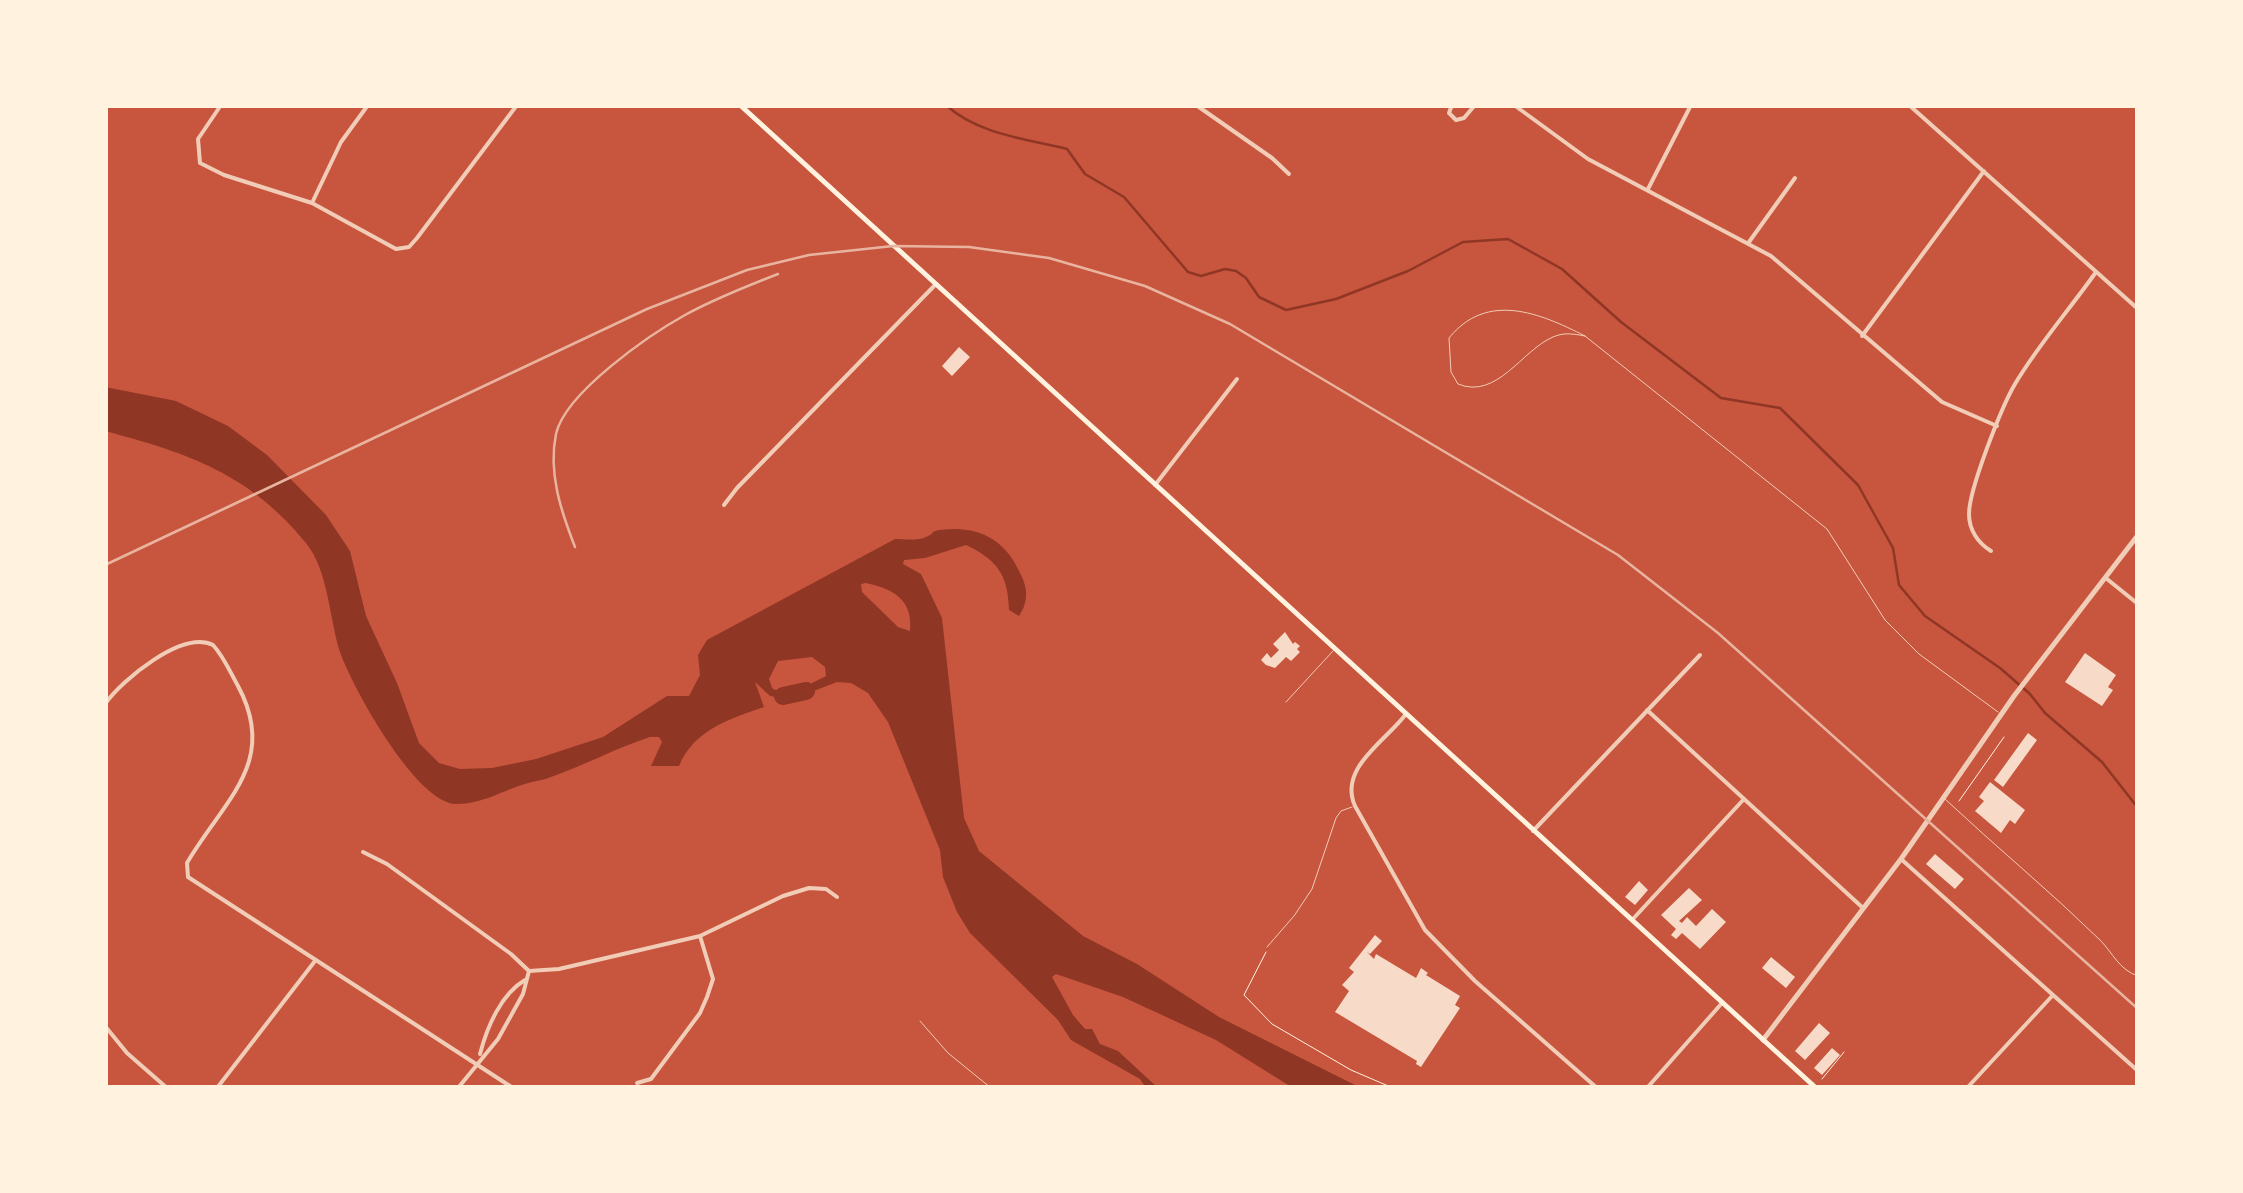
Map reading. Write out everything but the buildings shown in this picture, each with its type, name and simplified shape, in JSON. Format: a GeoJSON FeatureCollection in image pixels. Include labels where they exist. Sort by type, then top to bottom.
{"type":"FeatureCollection","features":[{"type":"Feature","properties":{"kind":"main road"},"geometry":{"type":"LineString","coordinates":[[740,105],[1816,1088]]}},
{"type":"Feature","properties":{"kind":"street"},"geometry":{"type":"LineString","coordinates":[[221,105],[198,139],[200,164],[312,203],[396,249],[408,247],[517,105]]}},
{"type":"Feature","properties":{"kind":"street"},"geometry":{"type":"LineString","coordinates":[[312,203],[340,142],[368,105]]}},
{"type":"Feature","properties":{"kind":"street"},"geometry":{"type":"LineString","coordinates":[[1196,105],[1257,146],[1289,174]]}},
{"type":"Feature","properties":{"kind":"street"},"geometry":{"type":"LineString","coordinates":[[1452,105],[1449,113],[1456,120],[1464,118],[1475,105]]}},
{"type":"Feature","properties":{"kind":"street"},"geometry":{"type":"LineString","coordinates":[[1514,105],[1570,148],[1748,242],[1796,275],[1942,402],[1998,426]]}},
{"type":"Feature","properties":{"kind":"street"},"geometry":{"type":"LineString","coordinates":[[1648,189],[1691,105]]}},
{"type":"Feature","properties":{"kind":"street"},"geometry":{"type":"LineString","coordinates":[[1908,105],[2138,310]]}},
{"type":"Feature","properties":{"kind":"street"},"geometry":{"type":"LineString","coordinates":[[1862,336],[1984,171]]}},
{"type":"Feature","properties":{"kind":"street"},"geometry":{"type":"LineString","coordinates":[[1748,242],[1795,178]]}},
{"type":"Feature","properties":{"kind":"street"},"geometry":{"type":"LineString","coordinates":[[1991,551],[1976,538],[1968,515],[1998,426],[2016,382],[2096,272]]}},
{"type":"Feature","properties":{"kind":"street"},"geometry":{"type":"LineString","coordinates":[[724,505],[736,488],[936,284]]}},
{"type":"Feature","properties":{"kind":"street"},"geometry":{"type":"LineString","coordinates":[[1156,485],[1236,379]]}},
{"type":"Feature","properties":{"kind":"street"},"geometry":{"type":"LineString","coordinates":[[1764,1040],[1900,859],[2036,666],[2138,535]]}},
{"type":"Feature","properties":{"kind":"street"},"geometry":{"type":"LineString","coordinates":[[2104,578],[2138,604]]}},
{"type":"Feature","properties":{"kind":"street"},"geometry":{"type":"LineString","coordinates":[[105,704],[128,676],[184,644],[206,642],[221,654],[251,710],[252,754],[244,777],[188,863],[188,877],[478,1061],[513,1088]]}},
{"type":"Feature","properties":{"kind":"street"},"geometry":{"type":"LineString","coordinates":[[1533,830],[1700,655]]}},
{"type":"Feature","properties":{"kind":"street"},"geometry":{"type":"LineString","coordinates":[[1647,710],[1863,908]]}},
{"type":"Feature","properties":{"kind":"street"},"geometry":{"type":"LineString","coordinates":[[1406,714],[1353,774],[1350,790],[1355,806],[1425,930],[1475,981],[1597,1088]]}},
{"type":"Feature","properties":{"kind":"street"},"geometry":{"type":"LineString","coordinates":[[1632,920],[1744,799]]}},
{"type":"Feature","properties":{"kind":"street"},"geometry":{"type":"LineString","coordinates":[[363,852],[387,864],[511,954],[529,972]]}},
{"type":"Feature","properties":{"kind":"street"},"geometry":{"type":"LineString","coordinates":[[1900,859],[2138,1070]]}},
{"type":"Feature","properties":{"kind":"street"},"geometry":{"type":"LineString","coordinates":[[529,972],[700,936],[783,896],[809,888],[826,889],[837,897]]}},
{"type":"Feature","properties":{"kind":"street"},"geometry":{"type":"LineString","coordinates":[[638,1083],[651,1079],[707,997],[713,979],[700,936]]}},
{"type":"Feature","properties":{"kind":"street"},"geometry":{"type":"LineString","coordinates":[[217,1088],[315,960]]}},
{"type":"Feature","properties":{"kind":"street"},"geometry":{"type":"LineString","coordinates":[[458,1088],[498,1039],[523,994],[529,972]]}},
{"type":"Feature","properties":{"kind":"street"},"geometry":{"type":"LineString","coordinates":[[478,1061],[485,1034],[511,988],[525,980]]}},
{"type":"Feature","properties":{"kind":"street"},"geometry":{"type":"LineString","coordinates":[[1966,1088],[2053,995]]}},
{"type":"Feature","properties":{"kind":"street"},"geometry":{"type":"LineString","coordinates":[[1647,1088],[1722,1002]]}},
{"type":"Feature","properties":{"kind":"street"},"geometry":{"type":"LineString","coordinates":[[105,1026],[119,1045],[167,1088]]}},
{"type":"Feature","properties":{"kind":"lane"},"geometry":{"type":"LineString","coordinates":[[1585,336],[1554,336],[1503,375],[1477,388],[1458,384],[1452,372],[1449,338],[1459,326],[1500,309],[1511,308],[1545,318],[1585,336],[1827,530],[1885,620],[1918,654],[2001,714]]}},
{"type":"Feature","properties":{"kind":"lane"},"geometry":{"type":"LineString","coordinates":[[1286,702],[1335,649]]}},
{"type":"Feature","properties":{"kind":"lane"},"geometry":{"type":"LineString","coordinates":[[1942,797],[2056,897],[2106,946],[2114,959],[2138,976]]}},
{"type":"Feature","properties":{"kind":"lane"},"geometry":{"type":"LineString","coordinates":[[1267,947],[1312,889],[1336,818],[1355,806]]}},
{"type":"Feature","properties":{"kind":"lane"},"geometry":{"type":"LineString","coordinates":[[920,1021],[948,1053],[992,1088]]}},
{"type":"Feature","properties":{"kind":"path"},"geometry":{"type":"LineString","coordinates":[[1958,801],[2004,737]]}},
{"type":"Feature","properties":{"kind":"path"},"geometry":{"type":"LineString","coordinates":[[1267,947],[1244,995],[1272,1024],[1351,1070],[1393,1088]]}},
{"type":"Feature","properties":{"kind":"path"},"geometry":{"type":"LineString","coordinates":[[1822,1079],[1844,1052]]}},
{"type":"Feature","properties":{"kind":"shaded area"},"geometry":{"type":"Polygon","coordinates":[[[105,387],[176,401],[228,426],[267,455],[326,515],[350,551],[366,616],[419,743],[439,763],[460,769],[492,768],[536,759],[603,737],[667,696],[689,696],[700,675],[698,655],[707,640],[895,539],[919,539],[934,531],[953,529],[987,536],[1005,550],[1022,577],[1026,599],[1019,616],[1009,610],[999,570],[986,556],[966,545],[904,560],[903,564],[921,574],[942,618],[964,818],[979,851],[1083,936],[1137,964],[1219,1017],[1361,1088],[1293,1088],[1216,1040],[1123,997],[1056,974],[1052,977],[1085,1029],[1092,1029],[1100,1044],[1118,1051],[1158,1088],[1146,1088],[1140,1079],[1071,1040],[1058,1020],[970,933],[957,912],[943,877],[940,850],[888,722],[868,693],[851,683],[837,682],[806,694],[810,684],[826,676],[825,667],[812,657],[778,661],[769,679],[772,688],[783,694],[782,698],[770,696],[755,682],[764,707],[726,721],[703,735],[679,766],[651,766],[662,742],[659,737],[650,737],[482,800],[457,804],[441,799],[406,766],[358,691],[340,652],[314,555],[285,519],[263,499],[216,469],[164,448],[105,431],[105,387]],[[861,584],[862,592],[898,627],[910,631],[905,604],[893,593],[861,584]]]}},
{"type":"Feature","properties":{"kind":"waterway"},"geometry":{"type":"LineString","coordinates":[[946,105],[987,129],[1067,149],[1085,174],[1124,197],[1188,272],[1201,276],[1225,269],[1236,271],[1259,297],[1286,310],[1336,299],[1408,271],[1463,242],[1508,239],[1562,269],[1621,322],[1721,398],[1780,408],[1858,485],[1893,548],[1899,585],[1925,616],[2030,694],[2045,713],[2102,762],[2138,808]]}},
{"type":"Feature","properties":{"kind":"waterway"},"geometry":{"type":"LineString","coordinates":[[783,696],[806,691]]}},
{"type":"Feature","properties":{"kind":"railway"},"geometry":{"type":"LineString","coordinates":[[105,565],[647,309],[747,270],[809,255],[893,246],[969,247],[1049,258],[1145,286],[1230,324],[1618,555],[1718,633],[2138,1009]]}},
{"type":"Feature","properties":{"kind":"railway"},"geometry":{"type":"LineString","coordinates":[[575,547],[561,506],[554,463],[556,434],[575,401],[610,367],[669,324],[778,274]]}}]}
